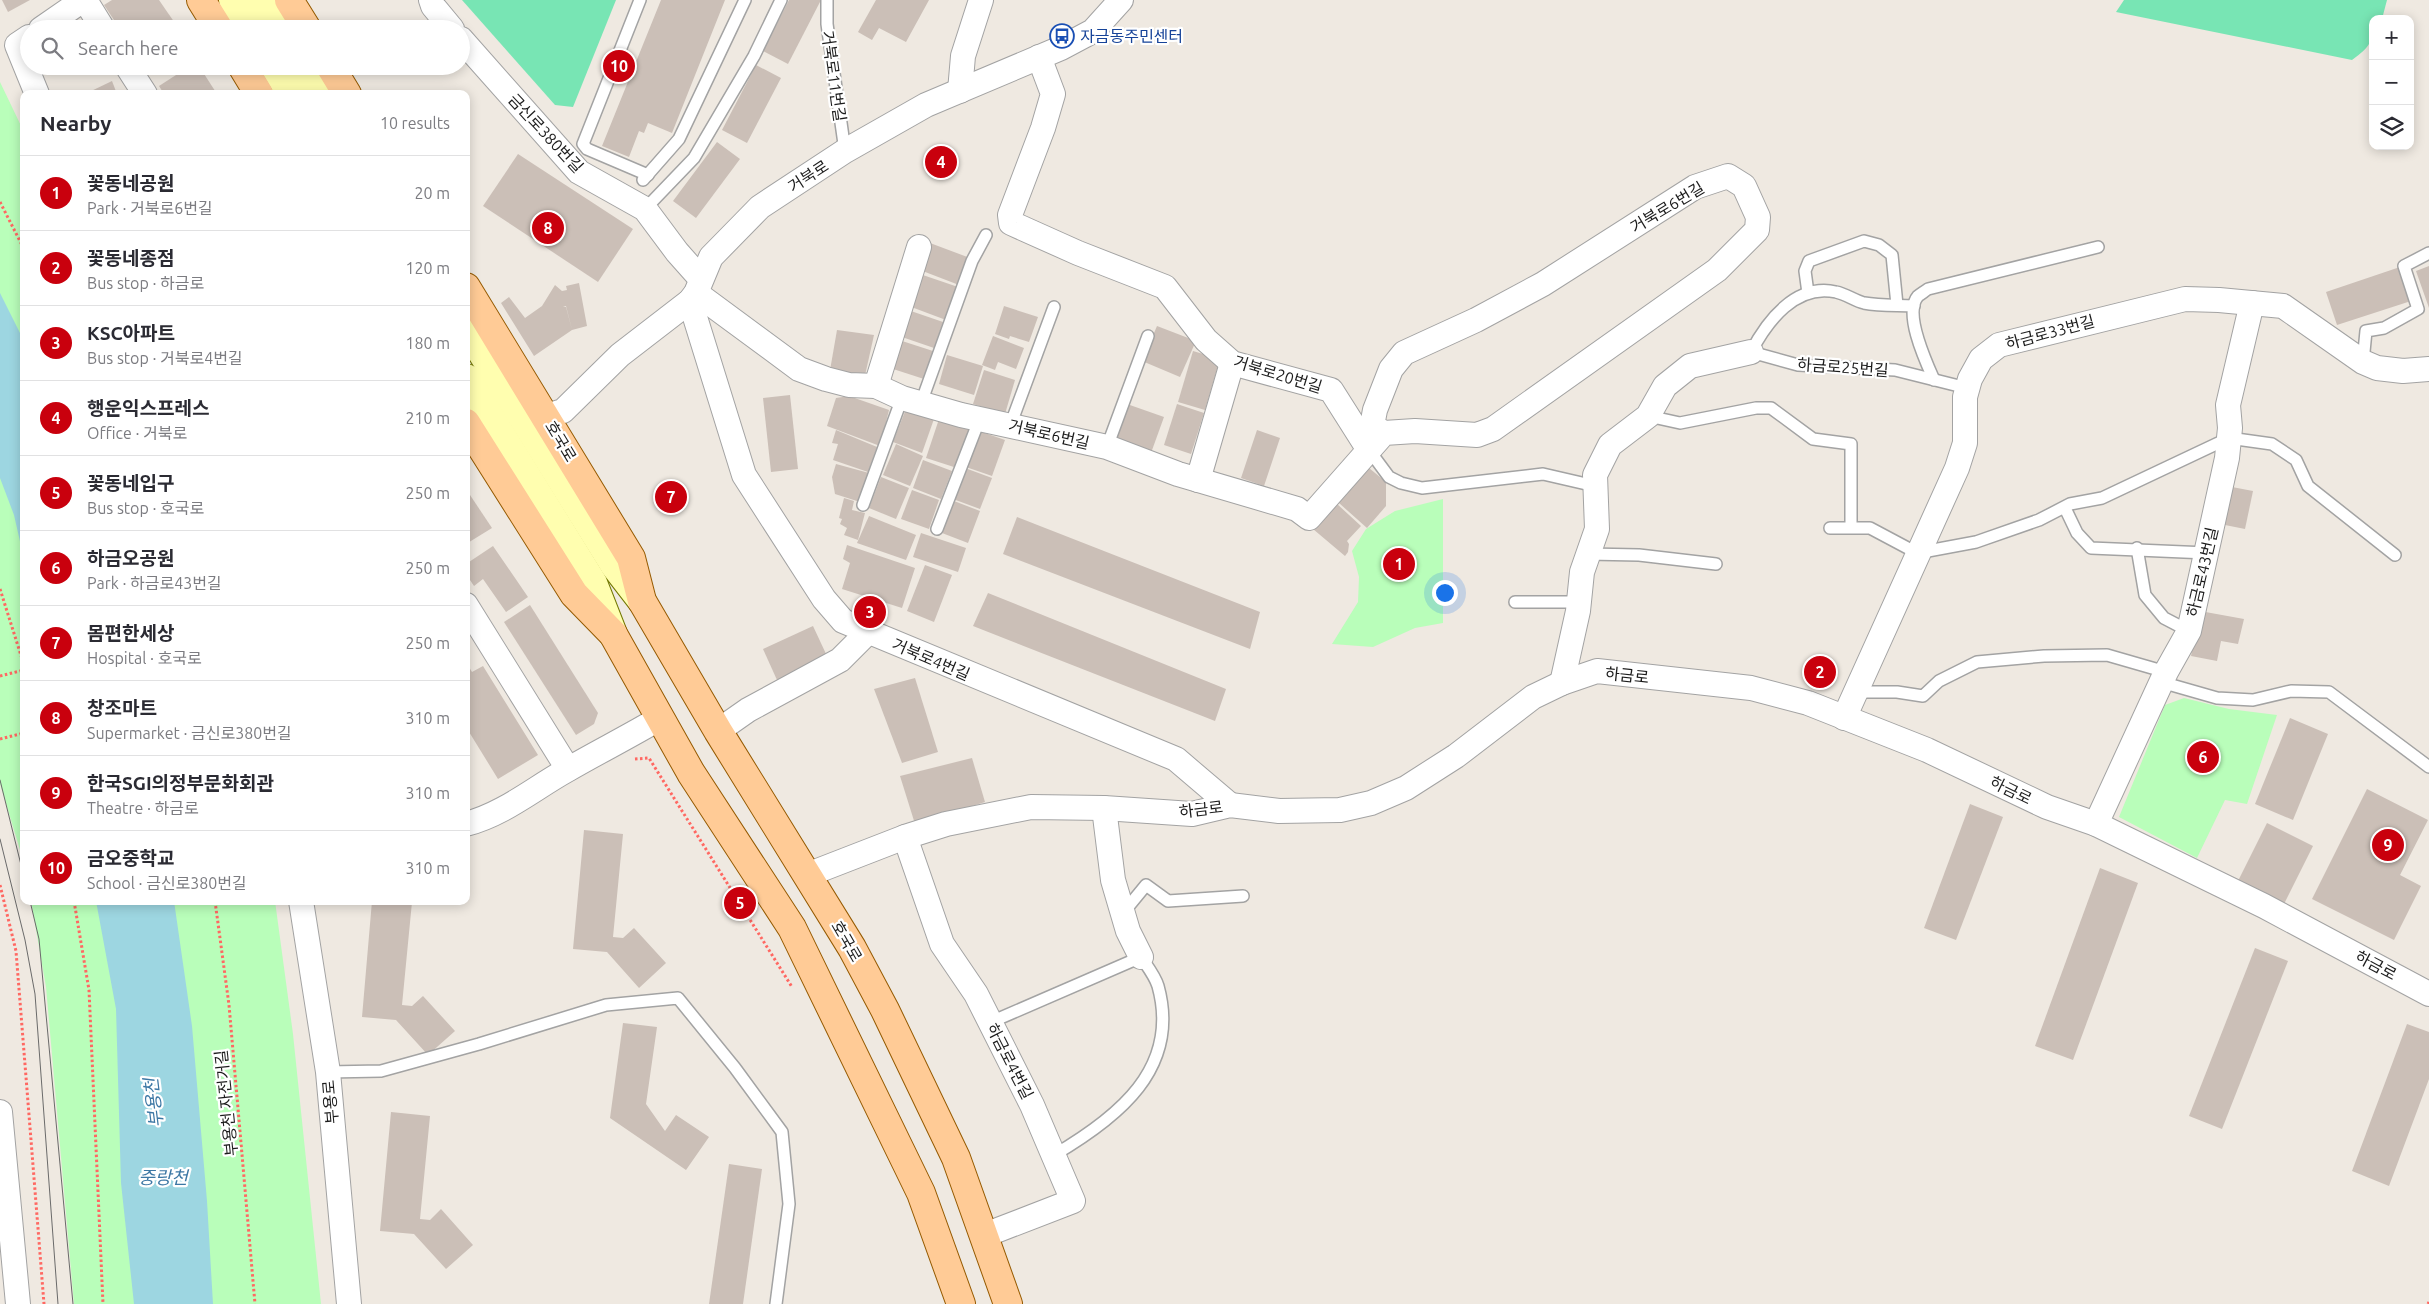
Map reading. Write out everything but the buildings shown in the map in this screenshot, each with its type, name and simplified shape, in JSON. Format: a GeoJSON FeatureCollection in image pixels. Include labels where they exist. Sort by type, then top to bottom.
{"type":"FeatureCollection","features":[{"type":"Feature","properties":{"kind":"main road"},"geometry":{"type":"LineString","coordinates":[[201,0],[213,20]]}},
{"type":"Feature","properties":{"kind":"main road"},"geometry":{"type":"LineString","coordinates":[[289,0],[301,20]]}},
{"type":"Feature","properties":{"kind":"main road"},"geometry":{"type":"LineString","coordinates":[[247,75],[257,90]]}},
{"type":"Feature","properties":{"kind":"main road"},"geometry":{"type":"LineString","coordinates":[[335,75],[345,90]]}},
{"type":"Feature","properties":{"kind":"main road","name":"호국로"},"geometry":{"type":"LineString","coordinates":[[470,293],[631,558],[642,601],[718,731],[852,948],[909,1059],[956,1158],[985,1234],[1008,1304]]}},
{"type":"Feature","properties":{"kind":"main road"},"geometry":{"type":"LineString","coordinates":[[470,429],[574,594],[613,634],[691,772],[792,928],[921,1192],[961,1304]]}},
{"type":"Feature","properties":{"kind":"street"},"geometry":{"type":"LineString","coordinates":[[54,20],[84,0],[97,20]]}},
{"type":"Feature","properties":{"kind":"street"},"geometry":{"type":"LineString","coordinates":[[233,0],[245,20]]}},
{"type":"Feature","properties":{"kind":"street"},"geometry":{"type":"LineString","coordinates":[[263,0],[275,20]]}},
{"type":"Feature","properties":{"kind":"street"},"geometry":{"type":"LineString","coordinates":[[431,0],[433,6],[445,20]]}},
{"type":"Feature","properties":{"kind":"street"},"geometry":{"type":"LineString","coordinates":[[960,91],[963,56],[981,0]]}},
{"type":"Feature","properties":{"kind":"street","name":"거북로"},"geometry":{"type":"LineString","coordinates":[[546,416],[563,411],[620,355],[696,291],[711,257],[760,208],[845,151],[926,105],[1040,57],[1093,31],[1121,0]]}},
{"type":"Feature","properties":{"kind":"street","name":"금신로380번길"},"geometry":{"type":"LineString","coordinates":[[470,49],[579,172],[645,209],[677,252],[696,291]]}},
{"type":"Feature","properties":{"kind":"street","name":"거북로20번길"},"geometry":{"type":"LineString","coordinates":[[1040,57],[1053,94],[1043,128],[1010,215],[1011,223],[1078,253],[1165,287],[1206,340],[1232,363],[1331,390],[1376,441]]}},
{"type":"Feature","properties":{"kind":"street"},"geometry":{"type":"LineString","coordinates":[[31,75],[35,90]]}},
{"type":"Feature","properties":{"kind":"street"},"geometry":{"type":"LineString","coordinates":[[133,75],[142,90]]}},
{"type":"Feature","properties":{"kind":"street"},"geometry":{"type":"LineString","coordinates":[[279,75],[289,90]]}},
{"type":"Feature","properties":{"kind":"street"},"geometry":{"type":"LineString","coordinates":[[310,75],[319,90]]}},
{"type":"Feature","properties":{"kind":"street","name":"거북로6번길"},"geometry":{"type":"LineString","coordinates":[[696,291],[799,369],[826,379],[849,385],[876,386],[912,400],[961,415],[1107,447],[1178,474],[1297,508],[1309,518],[1376,441],[1415,431],[1477,435],[1493,430],[1717,270],[1757,230],[1758,217],[1744,186],[1728,176],[1695,187],[1543,284],[1476,320],[1404,353],[1391,369],[1375,410],[1372,426],[1376,441]]}},
{"type":"Feature","properties":{"kind":"street"},"geometry":{"type":"LineString","coordinates":[[876,386],[918,247]]}},
{"type":"Feature","properties":{"kind":"street","name":"거북로4번길"},"geometry":{"type":"LineString","coordinates":[[696,291],[744,475],[824,599],[842,621],[866,633],[1176,760],[1230,805]]}},
{"type":"Feature","properties":{"kind":"street","name":"하금로33번길"},"geometry":{"type":"LineString","coordinates":[[1844,718],[1854,692],[1957,468],[1965,442],[1965,397],[1970,379],[1981,359],[1999,345],[2028,336],[2185,299],[2282,306],[2362,362],[2378,368],[2403,370],[2429,369]]}},
{"type":"Feature","properties":{"kind":"street","name":"하금로43번길"},"geometry":{"type":"LineString","coordinates":[[2096,824],[2163,677],[2189,630],[2227,458],[2229,438],[2228,405],[2252,303]]}},
{"type":"Feature","properties":{"kind":"street","name":"호국로"},"geometry":{"type":"LineString","coordinates":[[470,333],[615,566],[642,601]]}},
{"type":"Feature","properties":{"kind":"street","name":"하금로25번길"},"geometry":{"type":"LineString","coordinates":[[1562,683],[1579,602],[1582,572],[1597,529],[1595,475],[1610,444],[1648,416],[1665,386],[1690,366],[1751,352]]}},
{"type":"Feature","properties":{"kind":"street"},"geometry":{"type":"LineString","coordinates":[[1198,480],[1232,363]]}},
{"type":"Feature","properties":{"kind":"street"},"geometry":{"type":"LineString","coordinates":[[470,384],[593,584],[613,634]]}},
{"type":"Feature","properties":{"kind":"street"},"geometry":{"type":"LineString","coordinates":[[470,620],[474,636],[568,769]]}},
{"type":"Feature","properties":{"kind":"street"},"geometry":{"type":"LineString","coordinates":[[718,731],[756,706],[840,660],[866,633]]}},
{"type":"Feature","properties":{"kind":"street","name":"하금로"},"geometry":{"type":"LineString","coordinates":[[807,875],[905,837],[946,824],[1031,807],[1104,808],[1192,814],[1230,805],[1279,811],[1340,810],[1371,803],[1406,788],[1456,756],[1533,697],[1562,683],[1597,671],[1752,688],[1808,704],[1928,750],[2047,807],[2096,824],[2264,906],[2429,994]]}},
{"type":"Feature","properties":{"kind":"street"},"geometry":{"type":"LineString","coordinates":[[470,822],[509,807],[568,769],[610,748],[660,718]]}},
{"type":"Feature","properties":{"kind":"street"},"geometry":{"type":"LineString","coordinates":[[1104,808],[1113,880],[1128,931],[1141,956]]}},
{"type":"Feature","properties":{"kind":"street","name":"하금로4번길"},"geometry":{"type":"LineString","coordinates":[[905,837],[942,944],[976,994],[991,1022],[1032,1105],[1073,1201],[985,1234]]}},
{"type":"Feature","properties":{"kind":"street","name":"부용로"},"geometry":{"type":"LineString","coordinates":[[302,905],[328,1072],[349,1304]]}},
{"type":"Feature","properties":{"kind":"street"},"geometry":{"type":"LineString","coordinates":[[0,1112],[18,1304]]}},
{"type":"Feature","properties":{"kind":"lane"},"geometry":{"type":"LineString","coordinates":[[640,0],[583,144],[587,149],[646,178],[679,139],[745,0]]}},
{"type":"Feature","properties":{"kind":"lane"},"geometry":{"type":"LineString","coordinates":[[645,209],[694,158],[754,56],[781,0]]}},
{"type":"Feature","properties":{"kind":"lane","name":"거북로11번길"},"geometry":{"type":"LineString","coordinates":[[828,0],[827,24],[845,151]]}},
{"type":"Feature","properties":{"kind":"lane"},"geometry":{"type":"LineString","coordinates":[[863,505],[912,400],[972,261],[986,235]]}},
{"type":"Feature","properties":{"kind":"lane"},"geometry":{"type":"LineString","coordinates":[[1808,293],[1805,271],[1809,261],[1864,241],[1879,245],[1892,255],[1897,305]]}},
{"type":"Feature","properties":{"kind":"lane"},"geometry":{"type":"LineString","coordinates":[[1934,380],[1920,348],[1912,315],[1917,297],[1928,289],[2098,247]]}},
{"type":"Feature","properties":{"kind":"lane"},"geometry":{"type":"LineString","coordinates":[[2362,362],[2366,331],[2384,328],[2418,310],[2404,266],[2429,253]]}},
{"type":"Feature","properties":{"kind":"lane"},"geometry":{"type":"LineString","coordinates":[[1751,352],[1762,330],[1785,306],[1808,293],[1834,292],[1865,303],[1914,306]]}},
{"type":"Feature","properties":{"kind":"lane"},"geometry":{"type":"LineString","coordinates":[[1010,426],[1054,307]]}},
{"type":"Feature","properties":{"kind":"lane"},"geometry":{"type":"LineString","coordinates":[[1107,447],[1148,336]]}},
{"type":"Feature","properties":{"kind":"lane","name":"하금로25번길"},"geometry":{"type":"LineString","coordinates":[[1751,352],[1798,365],[1895,370],[1967,388]]}},
{"type":"Feature","properties":{"kind":"lane"},"geometry":{"type":"LineString","coordinates":[[1648,416],[1680,423],[1756,408],[1771,408],[1813,439],[1851,444],[1851,527]]}},
{"type":"Feature","properties":{"kind":"lane"},"geometry":{"type":"LineString","coordinates":[[937,529],[980,418]]}},
{"type":"Feature","properties":{"kind":"lane"},"geometry":{"type":"LineString","coordinates":[[1830,528],[1870,528],[1917,553],[1976,542],[2039,520],[2066,508],[2070,504],[2102,498],[2229,438],[2272,444],[2296,460],[2308,486],[2395,555]]}},
{"type":"Feature","properties":{"kind":"lane","name":"거북로20번길"},"geometry":{"type":"LineString","coordinates":[[1376,441],[1388,477],[1401,484],[1422,488],[1543,474],[1596,486]]}},
{"type":"Feature","properties":{"kind":"lane"},"geometry":{"type":"LineString","coordinates":[[2066,508],[2077,533],[2091,548],[2108,550],[2137,548],[2207,553]]}},
{"type":"Feature","properties":{"kind":"lane"},"geometry":{"type":"LineString","coordinates":[[2137,548],[2145,595],[2164,618],[2189,630]]}},
{"type":"Feature","properties":{"kind":"lane"},"geometry":{"type":"LineString","coordinates":[[1588,554],[1639,555],[1716,564]]}},
{"type":"Feature","properties":{"kind":"lane"},"geometry":{"type":"LineString","coordinates":[[1516,602],[1579,602]]}},
{"type":"Feature","properties":{"kind":"lane"},"geometry":{"type":"LineString","coordinates":[[1854,692],[1897,692],[1923,696],[1939,681],[1977,662],[2044,656],[2107,654],[2217,698],[2253,700],[2291,691],[2329,692],[2429,767]]}},
{"type":"Feature","properties":{"kind":"lane"},"geometry":{"type":"LineString","coordinates":[[1123,913],[1146,885],[1168,901],[1244,896]]}},
{"type":"Feature","properties":{"kind":"lane"},"geometry":{"type":"LineString","coordinates":[[991,1022],[1141,956],[1158,984],[1163,1014],[1160,1049],[1140,1089],[1092,1133],[1054,1155]]}},
{"type":"Feature","properties":{"kind":"lane"},"geometry":{"type":"LineString","coordinates":[[328,1072],[381,1071],[479,1044],[606,1005],[678,998],[735,1068],[782,1132],[788,1204],[776,1304]]}},
{"type":"Feature","properties":{"kind":"path"},"geometry":{"type":"LineString","coordinates":[[0,202],[20,241]]}},
{"type":"Feature","properties":{"kind":"path"},"geometry":{"type":"LineString","coordinates":[[0,589],[20,653]]}},
{"type":"Feature","properties":{"kind":"path"},"geometry":{"type":"LineString","coordinates":[[0,676],[20,671]]}},
{"type":"Feature","properties":{"kind":"path"},"geometry":{"type":"LineString","coordinates":[[0,739],[20,734]]}},
{"type":"Feature","properties":{"kind":"path"},"geometry":{"type":"LineString","coordinates":[[633,759],[649,758],[792,988]]}},
{"type":"Feature","properties":{"kind":"path"},"geometry":{"type":"LineString","coordinates":[[0,885],[16,951],[44,1304]]}},
{"type":"Feature","properties":{"kind":"path"},"geometry":{"type":"LineString","coordinates":[[75,905],[89,990],[103,1304]]}},
{"type":"Feature","properties":{"kind":"path","name":"부용천 자전거길"},"geometry":{"type":"LineString","coordinates":[[216,905],[230,1015],[255,1304]]}},
{"type":"Feature","properties":{"kind":"green space"},"geometry":{"type":"Polygon","coordinates":[[[462,0],[616,0],[573,107],[555,105],[462,0]]]}},
{"type":"Feature","properties":{"kind":"green space"},"geometry":{"type":"Polygon","coordinates":[[[2124,0],[2387,0],[2383,15],[2369,15],[2369,44],[2352,60],[2116,12],[2124,0]]]}},
{"type":"Feature","properties":{"kind":"green space"},"geometry":{"type":"Polygon","coordinates":[[[0,82],[20,124],[20,850],[0,784],[0,82]]]}},
{"type":"Feature","properties":{"kind":"green space"},"geometry":{"type":"Polygon","coordinates":[[[1443,499],[1443,623],[1415,628],[1373,647],[1332,644],[1358,602],[1359,577],[1352,551],[1366,529],[1395,511],[1443,499]]]}},
{"type":"Feature","properties":{"kind":"green space"},"geometry":{"type":"Polygon","coordinates":[[[2184,698],[2229,709],[2277,715],[2247,804],[2225,800],[2197,858],[2119,817],[2165,705],[2184,698]]]}},
{"type":"Feature","properties":{"kind":"green space"},"geometry":{"type":"Polygon","coordinates":[[[32,905],[276,905],[293,1034],[321,1304],[74,1304],[46,987],[32,905]]]}},
{"type":"Feature","properties":{"kind":"water"},"geometry":{"type":"Polygon","coordinates":[[[0,293],[20,333],[20,541],[14,515],[0,478],[0,293]]]}},
{"type":"Feature","properties":{"kind":"water","name":"중랑천"},"geometry":{"type":"Polygon","coordinates":[[[97,905],[175,905],[192,1026],[207,1201],[213,1304],[134,1304],[121,1183],[116,1009],[97,905]]]}},
{"type":"Feature","properties":{"kind":"tram line"},"geometry":{"type":"LineString","coordinates":[[0,780],[20,861]]}},
{"type":"Feature","properties":{"kind":"tram line"},"geometry":{"type":"LineString","coordinates":[[0,839],[25,940],[35,994],[58,1304]]}},
{"type":"Feature","properties":{"kind":"tram line"},"geometry":{"type":"LineString","coordinates":[[31,905],[39,939],[73,1304]]}},
{"type":"Feature","properties":{"kind":"place","name":"자금동주민센터"},"geometry":{"type":"Point","coordinates":[1062,36]}},
{"type":"Feature","properties":{"kind":"place","name":"금오중학교"},"geometry":{"type":"Point","coordinates":[619,66]}},
{"type":"Feature","properties":{"kind":"place","name":"행운익스프레스"},"geometry":{"type":"Point","coordinates":[941,162]}},
{"type":"Feature","properties":{"kind":"place","name":"창조마트"},"geometry":{"type":"Point","coordinates":[548,228]}},
{"type":"Feature","properties":{"kind":"place","name":"몸편한세상"},"geometry":{"type":"Point","coordinates":[671,497]}},
{"type":"Feature","properties":{"kind":"place","name":"꽃동네공원"},"geometry":{"type":"Point","coordinates":[1399,564]}},
{"type":"Feature","properties":{"kind":"place","name":"KSC아파트"},"geometry":{"type":"Point","coordinates":[870,612]}},
{"type":"Feature","properties":{"kind":"place","name":"꽃동네종점"},"geometry":{"type":"Point","coordinates":[1820,672]}},
{"type":"Feature","properties":{"kind":"place","name":"하금오공원"},"geometry":{"type":"Point","coordinates":[2203,757]}},
{"type":"Feature","properties":{"kind":"place","name":"한국SGI의정부문화회관"},"geometry":{"type":"Point","coordinates":[2388,845]}},
{"type":"Feature","properties":{"kind":"place","name":"꽃동네입구"},"geometry":{"type":"Point","coordinates":[740,903]}},
{"type":"Feature","properties":{"kind":"water label","name":"부용천"},"geometry":{"type":"Point","coordinates":[153,1103]}}]}
